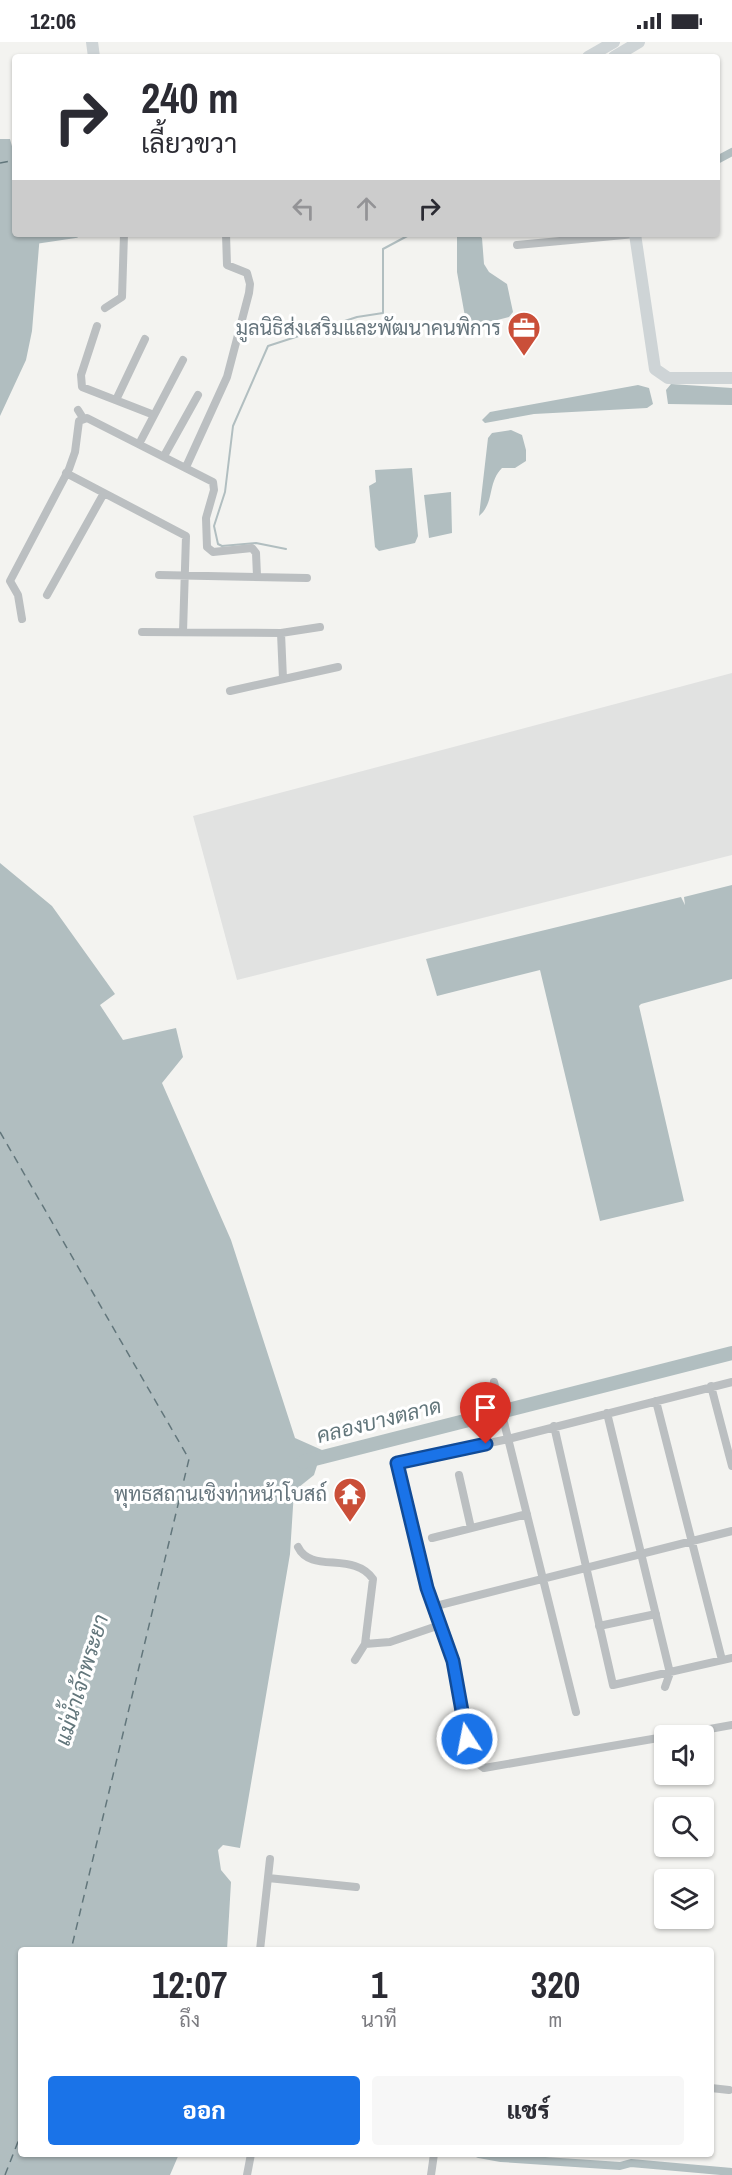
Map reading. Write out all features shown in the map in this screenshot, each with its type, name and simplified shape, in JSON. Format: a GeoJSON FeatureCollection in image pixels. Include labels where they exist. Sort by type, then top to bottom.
{"type":"FeatureCollection","features":[{"type":"Feature","properties":{"kind":"street"},"geometry":{"type":"LineString","coordinates":[[593,54],[614,42]]}},
{"type":"Feature","properties":{"kind":"street"},"geometry":{"type":"LineString","coordinates":[[619,54],[639,42]]}},
{"type":"Feature","properties":{"kind":"street"},"geometry":{"type":"LineString","coordinates":[[105,308],[123,297],[124,237]]}},
{"type":"Feature","properties":{"kind":"street"},"geometry":{"type":"LineString","coordinates":[[186,467],[227,376],[249,292],[250,284],[247,273],[233,270],[227,265],[226,237]]}},
{"type":"Feature","properties":{"kind":"street"},"geometry":{"type":"LineString","coordinates":[[517,245],[603,237]]}},
{"type":"Feature","properties":{"kind":"street"},"geometry":{"type":"LineString","coordinates":[[635,237],[653,362],[658,373],[668,378],[732,378]]}},
{"type":"Feature","properties":{"kind":"street"},"geometry":{"type":"LineString","coordinates":[[97,326],[81,375],[82,387],[154,415]]}},
{"type":"Feature","properties":{"kind":"street"},"geometry":{"type":"LineString","coordinates":[[116,400],[145,339]]}},
{"type":"Feature","properties":{"kind":"street"},"geometry":{"type":"LineString","coordinates":[[139,444],[183,360]]}},
{"type":"Feature","properties":{"kind":"street"},"geometry":{"type":"LineString","coordinates":[[164,456],[198,395]]}},
{"type":"Feature","properties":{"kind":"street"},"geometry":{"type":"LineString","coordinates":[[78,410],[83,418],[186,467],[214,485],[206,518],[207,547],[213,552],[252,548],[256,553],[256,576]]}},
{"type":"Feature","properties":{"kind":"street"},"geometry":{"type":"LineString","coordinates":[[22,619],[17,592],[10,581],[66,473],[75,452],[79,421],[83,418]]}},
{"type":"Feature","properties":{"kind":"street"},"geometry":{"type":"LineString","coordinates":[[66,473],[186,536],[183,633]]}},
{"type":"Feature","properties":{"kind":"street"},"geometry":{"type":"LineString","coordinates":[[47,595],[104,492]]}},
{"type":"Feature","properties":{"kind":"street"},"geometry":{"type":"LineString","coordinates":[[159,575],[307,578]]}},
{"type":"Feature","properties":{"kind":"street"},"geometry":{"type":"LineString","coordinates":[[142,632],[281,633],[320,627]]}},
{"type":"Feature","properties":{"kind":"street"},"geometry":{"type":"LineString","coordinates":[[281,633],[283,679]]}},
{"type":"Feature","properties":{"kind":"street"},"geometry":{"type":"LineString","coordinates":[[230,691],[338,667]]}},
{"type":"Feature","properties":{"kind":"street"},"geometry":{"type":"LineString","coordinates":[[494,1382],[576,1712]]}},
{"type":"Feature","properties":{"kind":"street"},"geometry":{"type":"LineString","coordinates":[[654,1739],[484,1768],[477,1765],[471,1758],[453,1661],[432,1607],[397,1463],[508,1439],[732,1382]]}},
{"type":"Feature","properties":{"kind":"street"},"geometry":{"type":"LineString","coordinates":[[711,1386],[732,1466]]}},
{"type":"Feature","properties":{"kind":"street"},"geometry":{"type":"LineString","coordinates":[[656,1401],[722,1660]]}},
{"type":"Feature","properties":{"kind":"street"},"geometry":{"type":"LineString","coordinates":[[607,1413],[670,1672],[665,1687]]}},
{"type":"Feature","properties":{"kind":"street"},"geometry":{"type":"LineString","coordinates":[[554,1426],[613,1684],[732,1658]]}},
{"type":"Feature","properties":{"kind":"street"},"geometry":{"type":"LineString","coordinates":[[459,1475],[471,1528]]}},
{"type":"Feature","properties":{"kind":"street"},"geometry":{"type":"LineString","coordinates":[[432,1538],[528,1514]]}},
{"type":"Feature","properties":{"kind":"street"},"geometry":{"type":"LineString","coordinates":[[432,1607],[732,1531]]}},
{"type":"Feature","properties":{"kind":"street"},"geometry":{"type":"LineString","coordinates":[[298,1547],[301,1553],[312,1560],[358,1565],[368,1572],[374,1588],[365,1644],[355,1660]]}},
{"type":"Feature","properties":{"kind":"street"},"geometry":{"type":"LineString","coordinates":[[599,1626],[656,1614]]}},
{"type":"Feature","properties":{"kind":"street"},"geometry":{"type":"LineString","coordinates":[[365,1644],[390,1642],[440,1625]]}},
{"type":"Feature","properties":{"kind":"street"},"geometry":{"type":"LineString","coordinates":[[714,1728],[732,1725]]}},
{"type":"Feature","properties":{"kind":"street"},"geometry":{"type":"LineString","coordinates":[[260,1947],[270,1859]]}},
{"type":"Feature","properties":{"kind":"street"},"geometry":{"type":"LineString","coordinates":[[268,1878],[356,1887]]}},
{"type":"Feature","properties":{"kind":"street"},"geometry":{"type":"LineString","coordinates":[[714,2088],[729,2090]]}},
{"type":"Feature","properties":{"kind":"street"},"geometry":{"type":"LineString","coordinates":[[247,2175],[250,2157]]}},
{"type":"Feature","properties":{"kind":"street"},"geometry":{"type":"LineString","coordinates":[[431,2175],[434,2157]]}},
{"type":"Feature","properties":{"kind":"shaded area"},"geometry":{"type":"Polygon","coordinates":[[[732,673],[732,855],[237,980],[193,816],[732,673]]]}},
{"type":"Feature","properties":{"kind":"water"},"geometry":{"type":"Polygon","coordinates":[[[0,139],[10,139],[12,146],[12,237],[40,237],[32,331],[26,360],[0,416],[0,139]]]}},
{"type":"Feature","properties":{"kind":"water"},"geometry":{"type":"Polygon","coordinates":[[[457,237],[481,237],[484,264],[489,272],[507,284],[513,312],[509,317],[470,327],[466,322],[457,272],[457,237]]]}},
{"type":"Feature","properties":{"kind":"water"},"geometry":{"type":"Polygon","coordinates":[[[671,384],[732,388],[732,405],[668,404],[666,390],[671,384]]]}},
{"type":"Feature","properties":{"kind":"water"},"geometry":{"type":"Polygon","coordinates":[[[638,385],[649,388],[653,404],[647,408],[534,414],[485,423],[482,420],[490,412],[638,385]]]}},
{"type":"Feature","properties":{"kind":"water"},"geometry":{"type":"Polygon","coordinates":[[[511,430],[522,435],[526,461],[515,468],[502,468],[494,480],[487,505],[479,516],[488,438],[492,433],[511,430]]]}},
{"type":"Feature","properties":{"kind":"water"},"geometry":{"type":"Polygon","coordinates":[[[412,468],[418,536],[415,543],[379,551],[375,547],[369,486],[376,482],[375,470],[412,468]]]}},
{"type":"Feature","properties":{"kind":"water"},"geometry":{"type":"Polygon","coordinates":[[[451,492],[452,533],[429,538],[424,495],[451,492]]]}},
{"type":"Feature","properties":{"kind":"water","name":"แม่น้ำเจ้าพระยา"},"geometry":{"type":"Polygon","coordinates":[[[0,863],[52,906],[115,994],[100,1005],[123,1040],[176,1028],[183,1057],[162,1083],[231,1240],[295,1438],[322,1450],[314,1475],[294,1491],[290,1554],[240,1848],[223,1845],[218,1850],[221,1870],[231,1882],[227,1947],[18,1947],[18,2157],[178,2157],[170,2175],[0,2175],[0,863]]]}},
{"type":"Feature","properties":{"kind":"water"},"geometry":{"type":"Polygon","coordinates":[[[732,885],[732,979],[639,1006],[684,1201],[600,1221],[540,970],[437,996],[426,959],[681,897],[685,905],[684,897],[732,885]]]}},
{"type":"Feature","properties":{"kind":"waterway"},"geometry":{"type":"LineString","coordinates":[[720,158],[732,152]]}},
{"type":"Feature","properties":{"kind":"waterway"},"geometry":{"type":"LineString","coordinates":[[28,241],[55,237]]}},
{"type":"Feature","properties":{"kind":"waterway"},"geometry":{"type":"LineString","coordinates":[[286,549],[256,543],[222,546],[218,544],[214,526],[225,492],[233,426],[268,346],[357,317],[383,313],[383,249],[405,237]]}},
{"type":"Feature","properties":{"kind":"waterway","name":"คลองบางตลาด"},"geometry":{"type":"LineString","coordinates":[[303,1462],[732,1353]]}},
{"type":"Feature","properties":{"kind":"waterway"},"geometry":{"type":"LineString","coordinates":[[496,2157],[620,2166],[631,2163],[732,2172]]}},
{"type":"Feature","properties":{"kind":"ferry route"},"geometry":{"type":"LineString","coordinates":[[0,163],[12,161]]}},
{"type":"Feature","properties":{"kind":"ferry route"},"geometry":{"type":"LineString","coordinates":[[0,1132],[189,1459],[72,1947]]}},
{"type":"Feature","properties":{"kind":"ferry route"},"geometry":{"type":"LineString","coordinates":[[5,2175],[18,2142]]}},
{"type":"Feature","properties":{"kind":"place","name":"มูลนิธิส่งเสริมและพัฒนาคนพิการ"},"geometry":{"type":"Point","coordinates":[524,357]}},
{"type":"Feature","properties":{"kind":"place","name":"พุทธสถานเชิงท่าหน้าโบสถ์"},"geometry":{"type":"Point","coordinates":[350,1523]}},
{"type":"Feature","properties":{"kind":"route"},"geometry":{"type":"LineString","coordinates":[[467,1739],[453,1661],[446,1638],[432,1607],[397,1463],[486,1444]]}}]}
